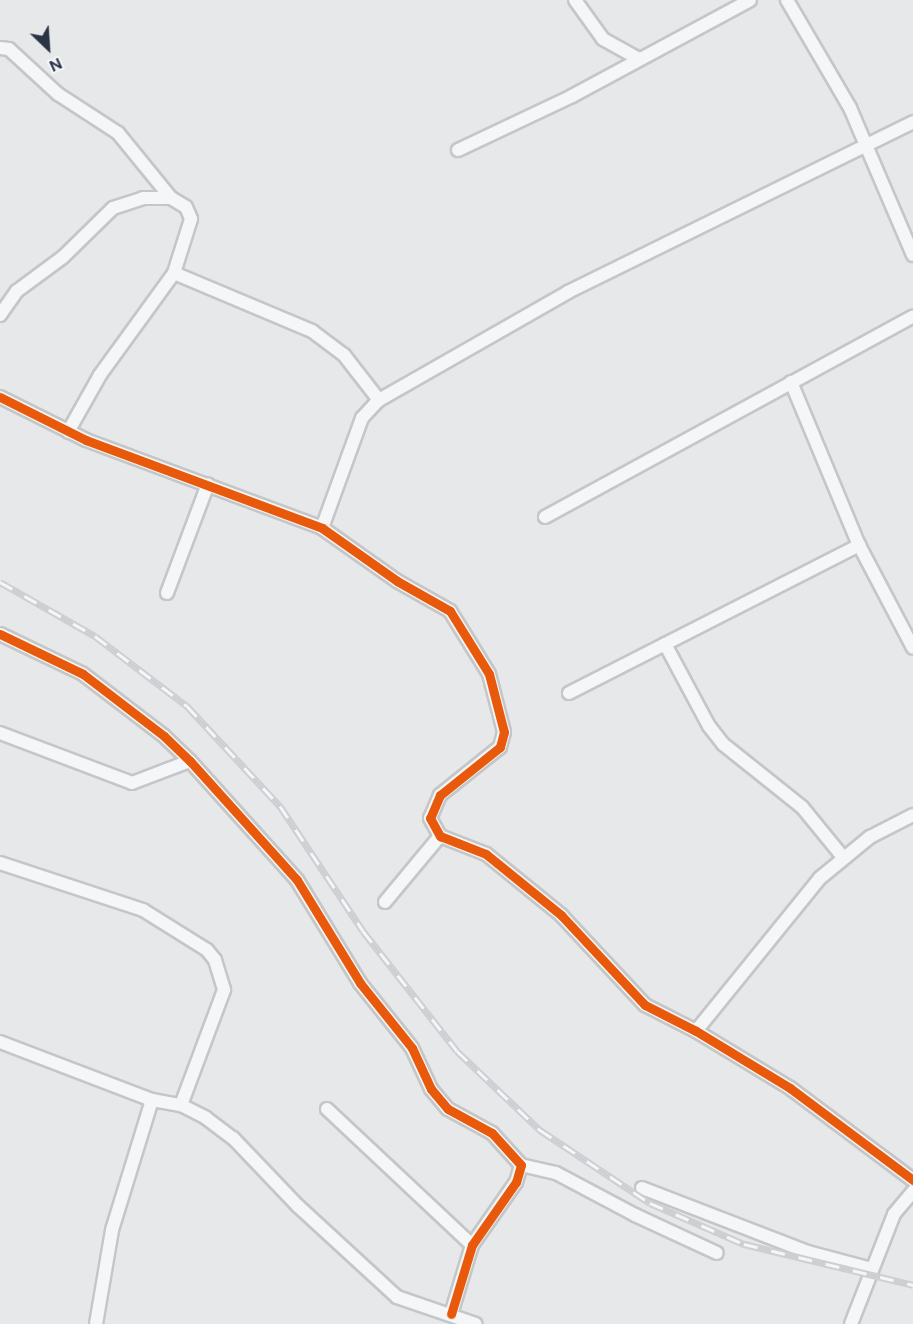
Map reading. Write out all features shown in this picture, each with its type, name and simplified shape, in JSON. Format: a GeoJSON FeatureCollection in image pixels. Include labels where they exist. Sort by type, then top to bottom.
{"type":"FeatureCollection","features":[{"type":"Feature","properties":{"kind":"street"},"geometry":{"type":"LineString","coordinates":[[575,0],[603,39],[637,58]]}},
{"type":"Feature","properties":{"kind":"street"},"geometry":{"type":"LineString","coordinates":[[458,150],[572,96],[637,58],[750,0]]}},
{"type":"Feature","properties":{"kind":"street"},"geometry":{"type":"LineString","coordinates":[[787,0],[840,88],[913,255]]}},
{"type":"Feature","properties":{"kind":"street"},"geometry":{"type":"LineString","coordinates":[[0,48],[9,49],[58,94],[118,133],[171,198],[186,207],[191,219],[174,273],[100,375],[68,432]]}},
{"type":"Feature","properties":{"kind":"street"},"geometry":{"type":"LineString","coordinates":[[322,528],[362,418],[379,400],[567,292],[913,122]]}},
{"type":"Feature","properties":{"kind":"street"},"geometry":{"type":"LineString","coordinates":[[0,315],[17,291],[63,256],[113,208],[134,199],[171,198]]}},
{"type":"Feature","properties":{"kind":"street"},"geometry":{"type":"LineString","coordinates":[[174,273],[321,336],[344,355],[379,400]]}},
{"type":"Feature","properties":{"kind":"street"},"geometry":{"type":"LineString","coordinates":[[545,517],[913,316]]}},
{"type":"Feature","properties":{"kind":"street"},"geometry":{"type":"LineString","coordinates":[[791,382],[860,544],[913,648]]}},
{"type":"Feature","properties":{"kind":"street"},"geometry":{"type":"LineString","coordinates":[[0,397],[68,432],[322,528],[397,581],[450,611],[489,674],[504,732],[500,747],[440,795],[430,818],[440,836],[486,854],[561,915],[645,1005],[696,1030],[790,1088],[913,1180]]}},
{"type":"Feature","properties":{"kind":"street"},"geometry":{"type":"LineString","coordinates":[[167,593],[208,484]]}},
{"type":"Feature","properties":{"kind":"street"},"geometry":{"type":"LineString","coordinates":[[569,693],[860,544]]}},
{"type":"Feature","properties":{"kind":"street"},"geometry":{"type":"LineString","coordinates":[[0,634],[83,674],[164,736],[190,761],[297,880],[360,983],[412,1048],[431,1089],[448,1109],[492,1133],[521,1165],[556,1173],[634,1215],[717,1252]]}},
{"type":"Feature","properties":{"kind":"street"},"geometry":{"type":"LineString","coordinates":[[665,644],[708,726],[723,744],[802,807],[842,856]]}},
{"type":"Feature","properties":{"kind":"street"},"geometry":{"type":"LineString","coordinates":[[0,733],[132,783],[190,761]]}},
{"type":"Feature","properties":{"kind":"street"},"geometry":{"type":"LineString","coordinates":[[696,1030],[842,856],[913,814]]}},
{"type":"Feature","properties":{"kind":"street"},"geometry":{"type":"LineString","coordinates":[[385,902],[440,836]]}},
{"type":"Feature","properties":{"kind":"street"},"geometry":{"type":"LineString","coordinates":[[0,863],[143,910],[207,950],[215,960],[224,990],[181,1104]]}},
{"type":"Feature","properties":{"kind":"street"},"geometry":{"type":"LineString","coordinates":[[0,1042],[152,1100],[181,1104],[232,1138],[298,1206],[397,1297],[476,1324]]}},
{"type":"Feature","properties":{"kind":"street"},"geometry":{"type":"LineString","coordinates":[[96,1324],[112,1230],[152,1100]]}},
{"type":"Feature","properties":{"kind":"street"},"geometry":{"type":"LineString","coordinates":[[327,1109],[472,1245]]}},
{"type":"Feature","properties":{"kind":"street"},"geometry":{"type":"LineString","coordinates":[[451,1314],[472,1245],[516,1182],[521,1165]]}},
{"type":"Feature","properties":{"kind":"street"},"geometry":{"type":"LineString","coordinates":[[642,1188],[808,1252],[872,1269]]}},
{"type":"Feature","properties":{"kind":"street"},"geometry":{"type":"LineString","coordinates":[[851,1324],[894,1214],[913,1191]]}},
{"type":"Feature","properties":{"kind":"railway"},"geometry":{"type":"LineString","coordinates":[[0,582],[95,636],[187,706],[280,806],[363,931],[457,1051],[540,1130],[650,1203],[744,1244],[913,1285]]}},
{"type":"Feature","properties":{"kind":"cycle path"},"geometry":{"type":"LineString","coordinates":[[0,397],[86,440],[322,528],[397,581],[450,611],[489,674],[504,732],[500,747],[440,795],[430,818],[440,836],[486,854],[561,915],[645,1005],[696,1031],[790,1088],[913,1180]]}},
{"type":"Feature","properties":{"kind":"cycle path"},"geometry":{"type":"LineString","coordinates":[[0,634],[83,674],[164,736],[190,761],[297,880],[360,983],[412,1048],[431,1089],[448,1109],[492,1133],[521,1165],[516,1182],[472,1245],[451,1314]]}}]}
